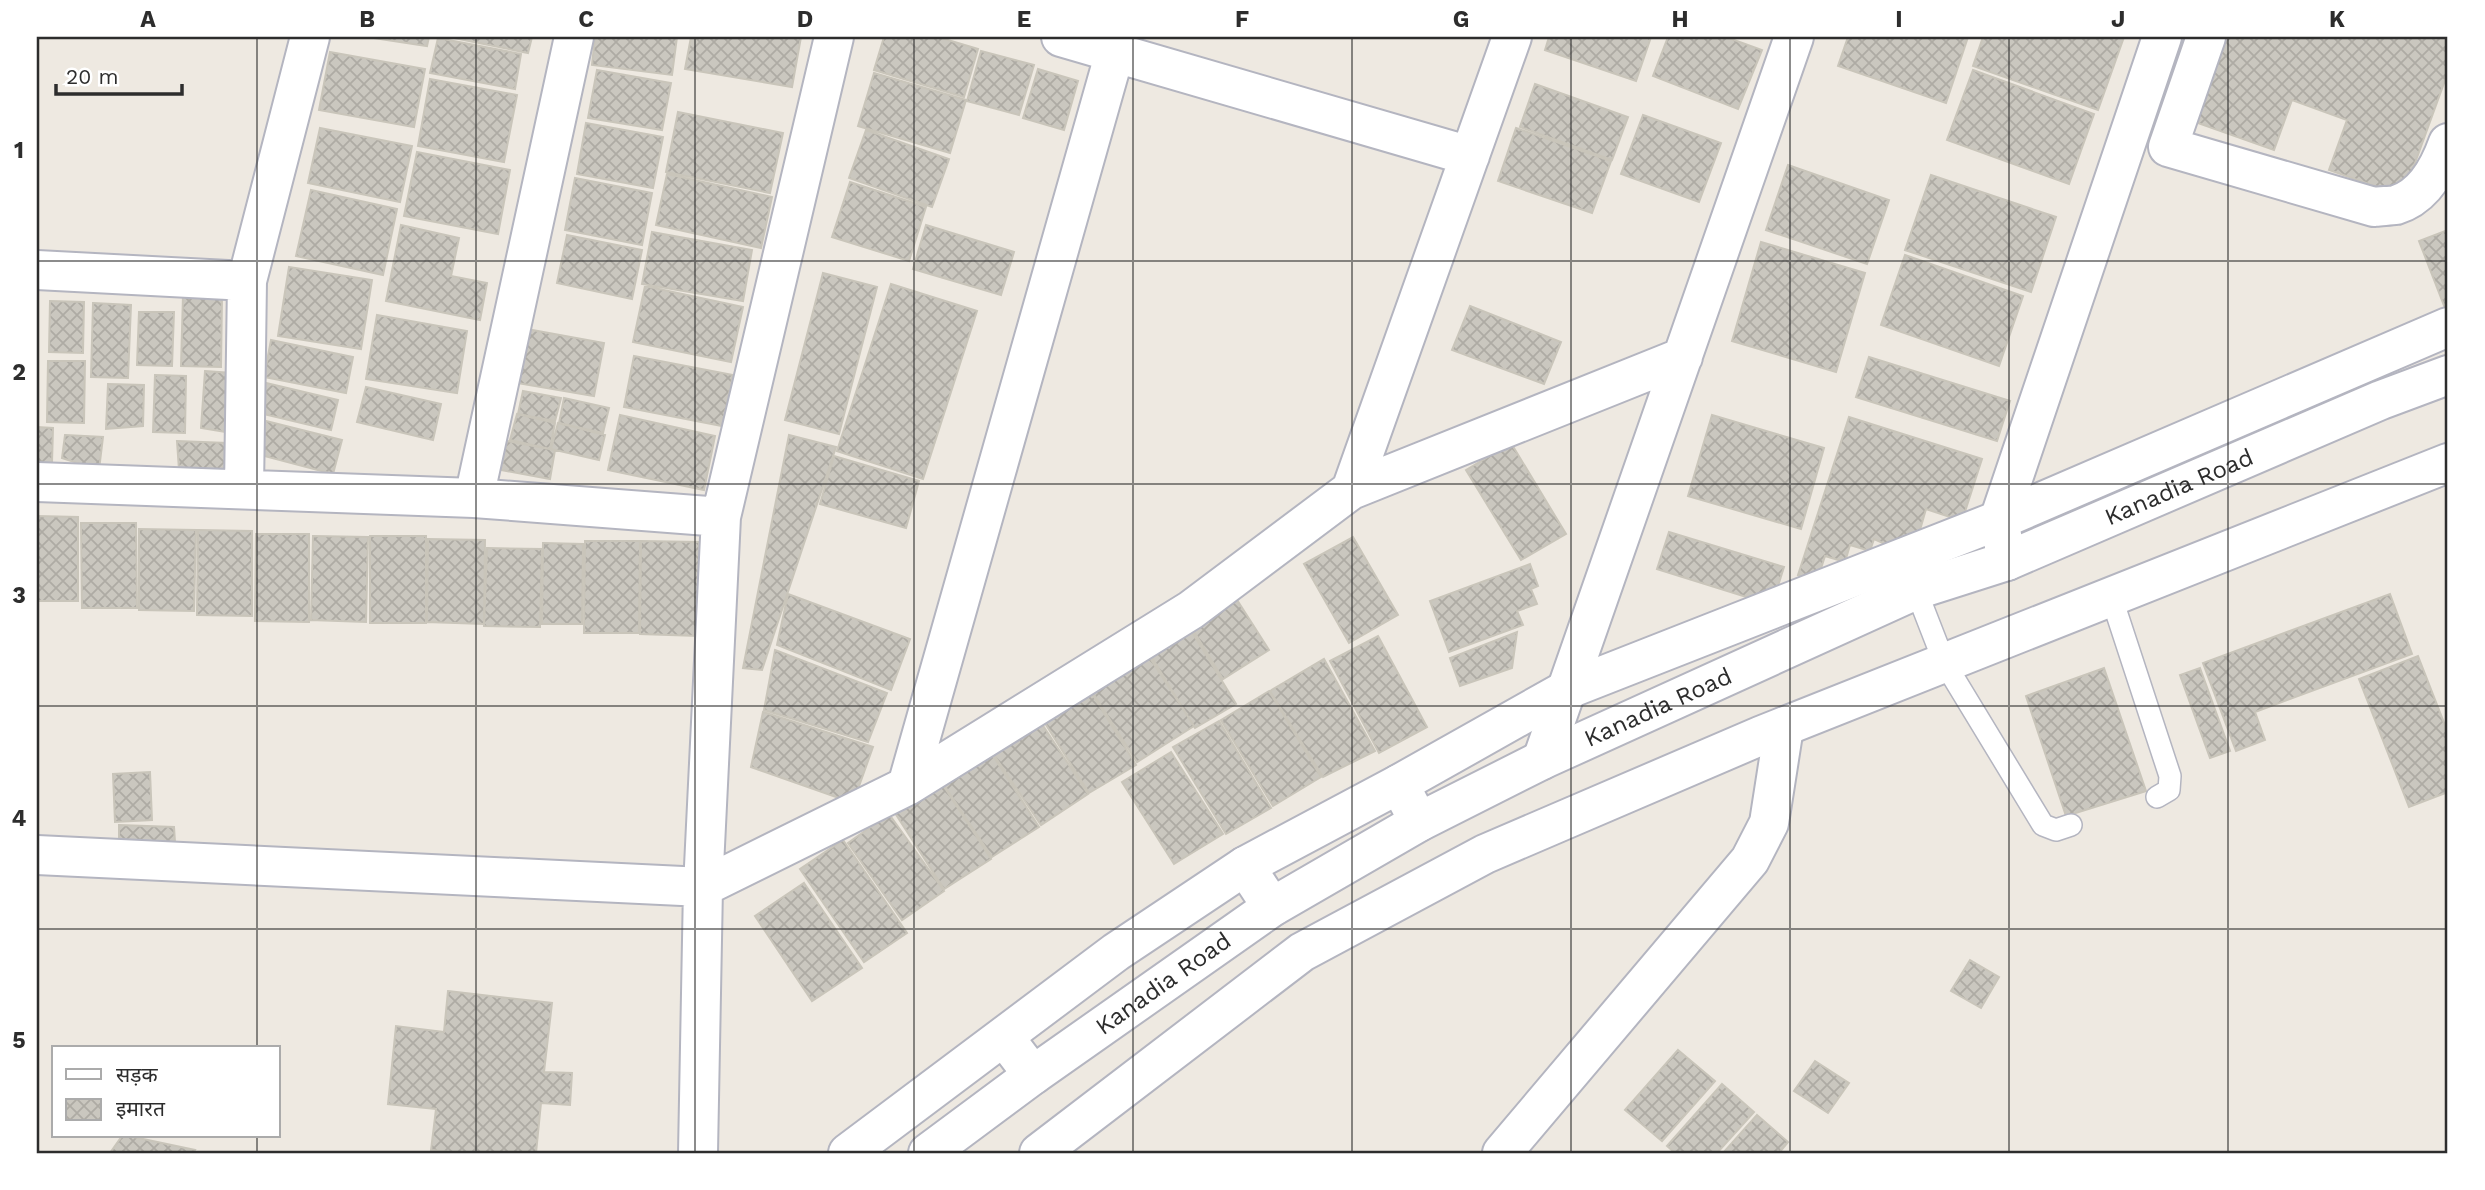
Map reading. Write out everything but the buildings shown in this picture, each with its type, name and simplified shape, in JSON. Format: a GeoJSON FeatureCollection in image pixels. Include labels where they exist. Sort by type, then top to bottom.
{"type":"FeatureCollection","features":[{"type":"Feature","properties":{"kind":"street"},"geometry":{"type":"LineString","coordinates":[[244,489],[247,281],[310,37]]}},
{"type":"Feature","properties":{"kind":"street"},"geometry":{"type":"LineString","coordinates":[[474,498],[574,37]]}},
{"type":"Feature","properties":{"kind":"street"},"geometry":{"type":"LineString","coordinates":[[698,1153],[703,887],[721,517],[834,37]]}},
{"type":"Feature","properties":{"kind":"street"},"geometry":{"type":"LineString","coordinates":[[1061,37],[1470,156]]}},
{"type":"Feature","properties":{"kind":"street"},"geometry":{"type":"LineString","coordinates":[[1352,491],[1512,37]]}},
{"type":"Feature","properties":{"kind":"street"},"geometry":{"type":"LineString","coordinates":[[1542,760],[1794,37]]}},
{"type":"Feature","properties":{"kind":"street"},"geometry":{"type":"LineString","coordinates":[[2007,561],[1999,520],[2162,37]]}},
{"type":"Feature","properties":{"kind":"street"},"geometry":{"type":"LineString","coordinates":[[2206,37],[2168,147],[2374,206],[2397,204],[2422,190],[2443,157],[2448,143]]}},
{"type":"Feature","properties":{"kind":"street"},"geometry":{"type":"LineString","coordinates":[[907,786],[1115,52]]}},
{"type":"Feature","properties":{"kind":"street"},"geometry":{"type":"LineString","coordinates":[[37,270],[247,281]]}},
{"type":"Feature","properties":{"kind":"street"},"geometry":{"type":"LineString","coordinates":[[848,1153],[1116,952],[1245,866],[1399,784],[1566,690],[1999,520],[2448,327]]}},
{"type":"Feature","properties":{"kind":"street"},"geometry":{"type":"LineString","coordinates":[[37,855],[703,887],[907,786],[1191,610],[1352,491],[1684,357]]}},
{"type":"Feature","properties":{"kind":"street","name":"Kanadia Road"},"geometry":{"type":"LineString","coordinates":[[928,1153],[1033,1075],[1272,907],[1419,822],[1542,760],[1916,590],[2007,561],[2381,400],[2448,375]]}},
{"type":"Feature","properties":{"kind":"street"},"geometry":{"type":"LineString","coordinates":[[1039,1153],[1302,952],[1485,854],[1944,662],[2448,463]]}},
{"type":"Feature","properties":{"kind":"street"},"geometry":{"type":"LineString","coordinates":[[37,482],[474,498],[721,517]]}},
{"type":"Feature","properties":{"kind":"street"},"geometry":{"type":"LineString","coordinates":[[1502,1153],[1750,860],[1769,823],[1784,727]]}},
{"type":"Feature","properties":{"kind":"street"},"geometry":{"type":"LineString","coordinates":[[1399,784],[1419,822]]}},
{"type":"Feature","properties":{"kind":"street"},"geometry":{"type":"LineString","coordinates":[[1245,866],[1272,907]]}},
{"type":"Feature","properties":{"kind":"street"},"geometry":{"type":"LineString","coordinates":[[1004,1037],[1033,1075]]}},
{"type":"Feature","properties":{"kind":"lane"},"geometry":{"type":"LineString","coordinates":[[1916,590],[1944,662],[2043,825],[2056,830],[2071,825]]}},
{"type":"Feature","properties":{"kind":"lane"},"geometry":{"type":"LineString","coordinates":[[2111,596],[2169,776],[2169,790],[2157,797]]}}]}
